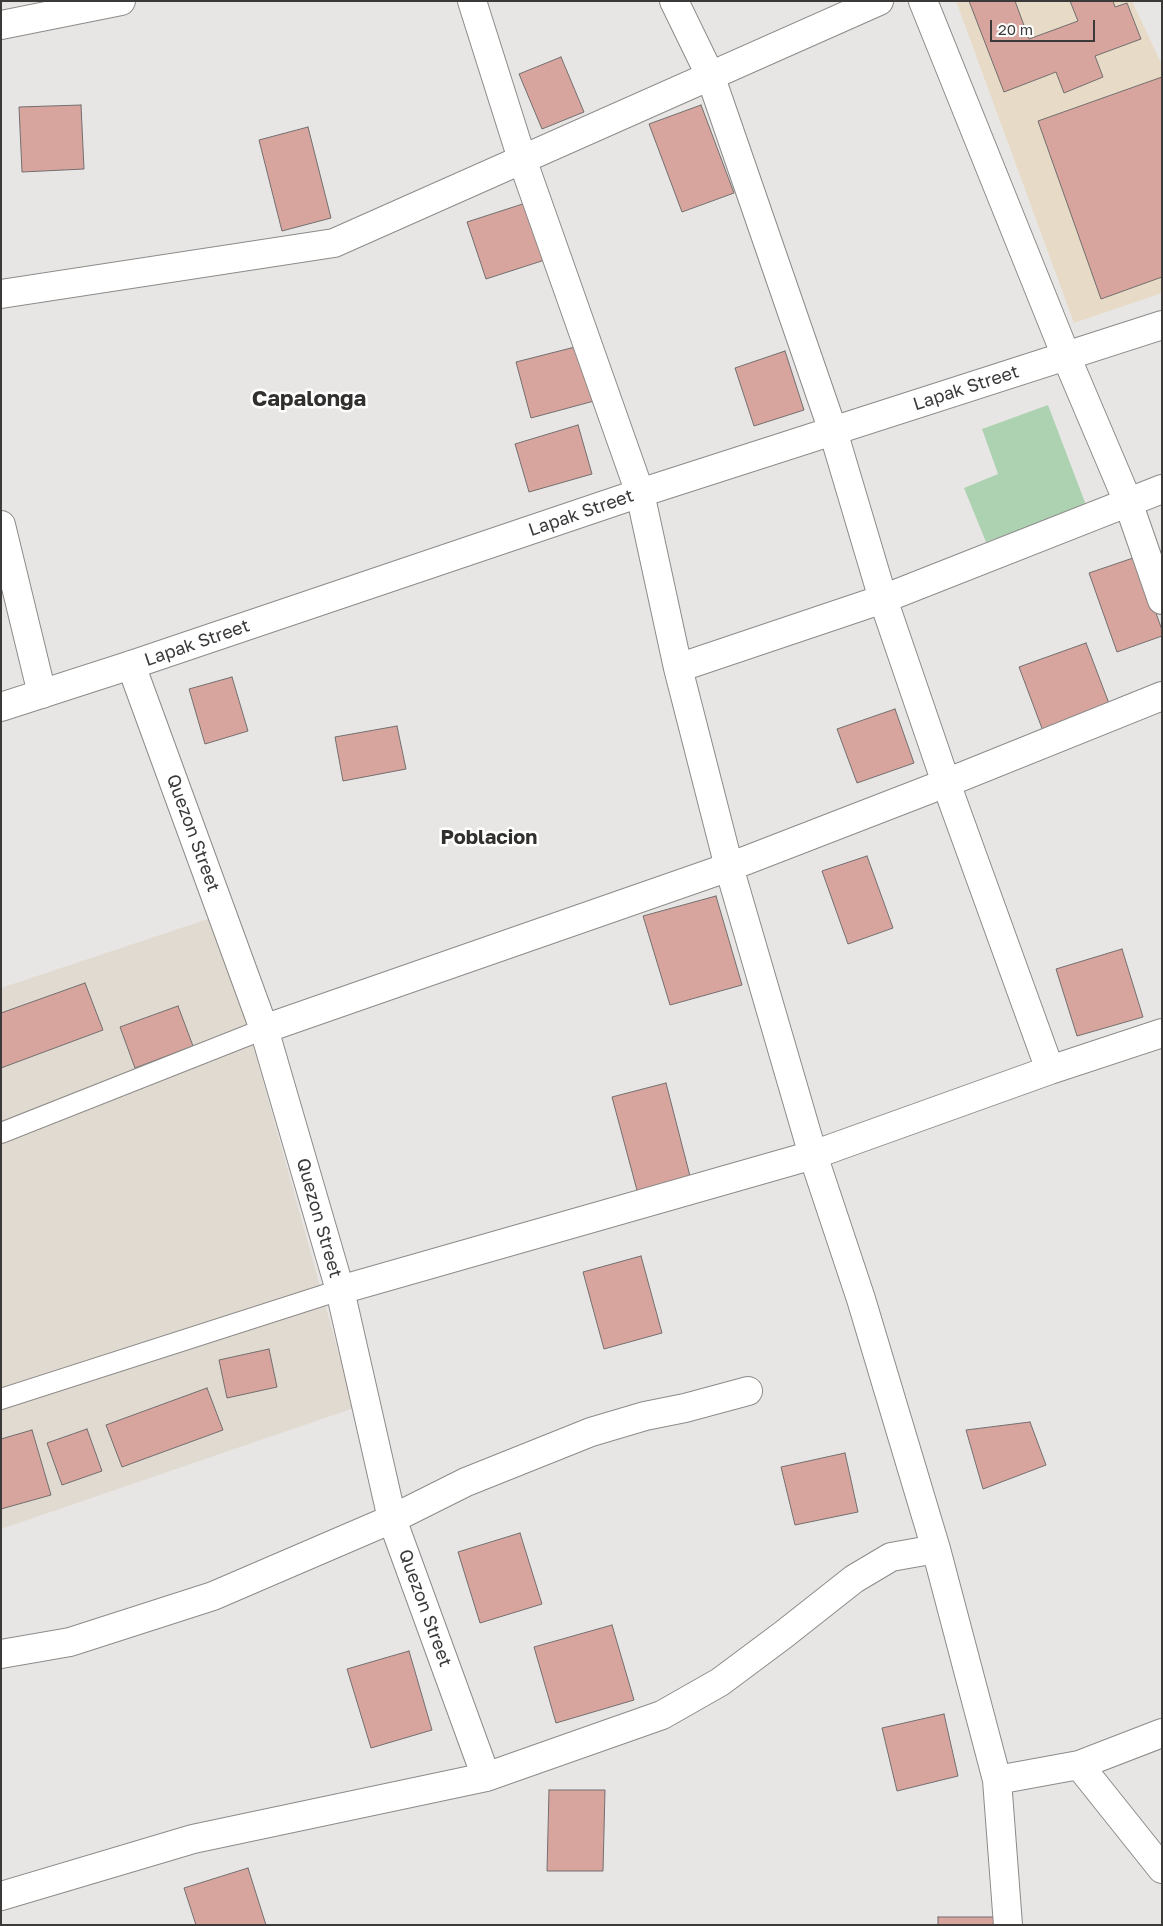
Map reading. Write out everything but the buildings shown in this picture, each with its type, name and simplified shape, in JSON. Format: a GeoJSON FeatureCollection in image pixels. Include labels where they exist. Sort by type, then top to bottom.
{"type":"FeatureCollection","features":[{"type":"Feature","properties":{"kind":"street"},"geometry":{"type":"LineString","coordinates":[[1,25],[121,1]]}},
{"type":"Feature","properties":{"kind":"street"},"geometry":{"type":"LineString","coordinates":[[472,1],[522,159],[640,493],[678,668],[729,867],[813,1155],[861,1299],[936,1549],[997,1780],[1008,1925]]}},
{"type":"Feature","properties":{"kind":"street"},"geometry":{"type":"LineString","coordinates":[[674,1],[710,76],[833,431],[883,599],[946,783],[1050,1070]]}},
{"type":"Feature","properties":{"kind":"street"},"geometry":{"type":"LineString","coordinates":[[1,294],[334,243],[880,1]]}},
{"type":"Feature","properties":{"kind":"street"},"geometry":{"type":"LineString","coordinates":[[923,1],[1066,356],[1128,502],[1162,600]]}},
{"type":"Feature","properties":{"kind":"street","name":"Lapak Street"},"geometry":{"type":"LineString","coordinates":[[1,707],[640,493],[1162,325]]}},
{"type":"Feature","properties":{"kind":"street"},"geometry":{"type":"LineString","coordinates":[[678,668],[883,599],[1162,489]]}},
{"type":"Feature","properties":{"kind":"street"},"geometry":{"type":"LineString","coordinates":[[1,524],[42,694]]}},
{"type":"Feature","properties":{"kind":"street","name":"Quezon Street"},"geometry":{"type":"LineString","coordinates":[[131,665],[264,1029],[340,1290],[392,1519],[486,1777]]}},
{"type":"Feature","properties":{"kind":"street"},"geometry":{"type":"LineString","coordinates":[[264,1029],[729,867],[946,783],[1162,696]]}},
{"type":"Feature","properties":{"kind":"street"},"geometry":{"type":"LineString","coordinates":[[340,1290],[813,1155],[1050,1070],[1162,1033]]}},
{"type":"Feature","properties":{"kind":"street"},"geometry":{"type":"LineString","coordinates":[[1,1654],[70,1642],[213,1596],[392,1519],[466,1482],[591,1432],[645,1416],[685,1408],[748,1391]]}},
{"type":"Feature","properties":{"kind":"street"},"geometry":{"type":"LineString","coordinates":[[1,1896],[193,1839],[486,1777],[662,1715],[720,1682],[854,1578],[891,1557],[936,1549]]}},
{"type":"Feature","properties":{"kind":"street"},"geometry":{"type":"LineString","coordinates":[[997,1780],[1079,1764],[1162,1733]]}},
{"type":"Feature","properties":{"kind":"street"},"geometry":{"type":"LineString","coordinates":[[1079,1764],[1162,1869]]}},
{"type":"Feature","properties":{"kind":"lane"},"geometry":{"type":"LineString","coordinates":[[1,1133],[264,1029]]}},
{"type":"Feature","properties":{"kind":"lane"},"geometry":{"type":"LineString","coordinates":[[1,1399],[340,1290]]}},
{"type":"Feature","properties":{"kind":"shaded area"},"geometry":{"type":"Polygon","coordinates":[[[956,1],[1132,1],[1162,65],[1162,293],[1074,323],[956,1]]]}},
{"type":"Feature","properties":{"kind":"shaded area"},"geometry":{"type":"Polygon","coordinates":[[[217,916],[354,1408],[1,1529],[1,988],[217,916]]]}},
{"type":"Feature","properties":{"kind":"green space"},"geometry":{"type":"Polygon","coordinates":[[[1048,405],[1086,505],[986,542],[964,488],[998,474],[982,429],[1048,405]]]}},
{"type":"Feature","properties":{"kind":"district","name":"Capalonga"},"geometry":{"type":"Point","coordinates":[309,399]}},
{"type":"Feature","properties":{"kind":"district","name":"Poblacion"},"geometry":{"type":"Point","coordinates":[489,838]}}]}
